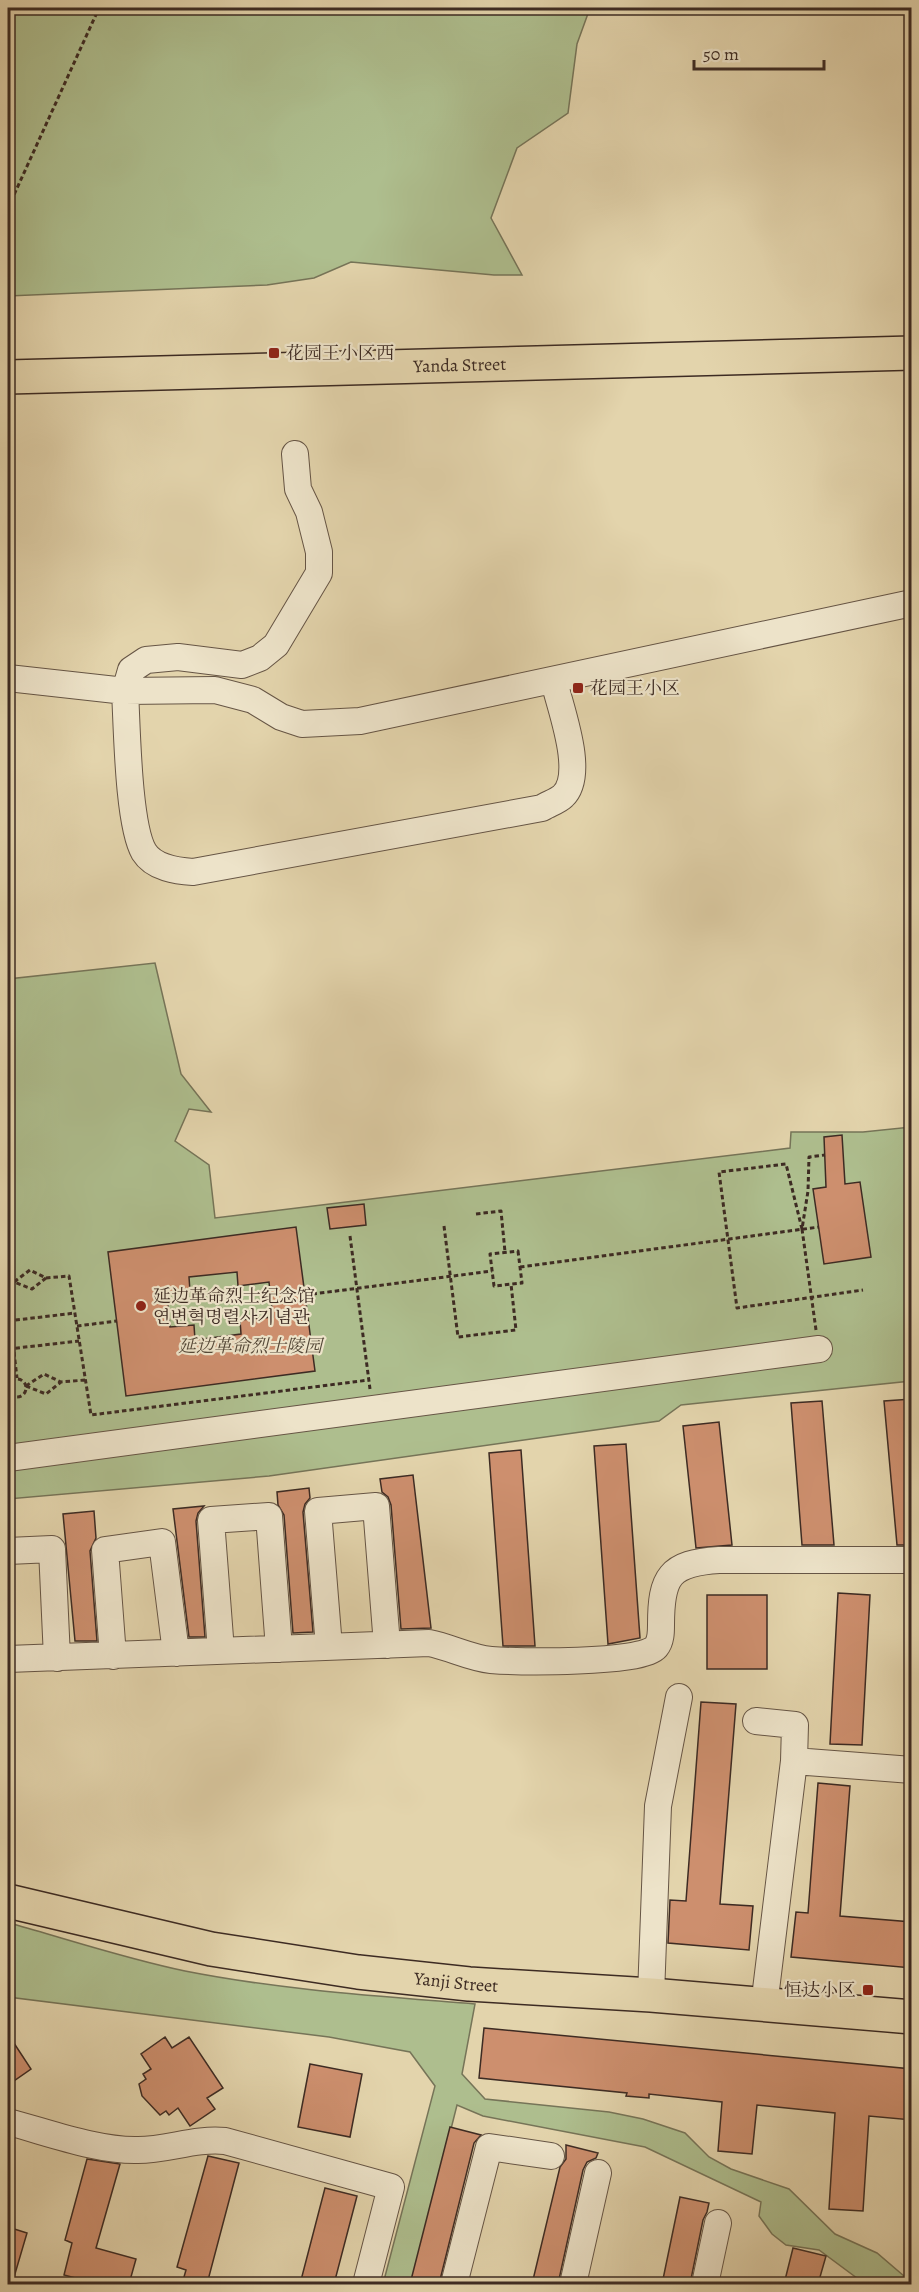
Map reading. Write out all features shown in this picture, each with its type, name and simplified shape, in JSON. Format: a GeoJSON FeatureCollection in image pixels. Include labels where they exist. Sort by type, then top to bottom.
{"type":"FeatureCollection","features":[{"type":"Feature","properties":{"kind":"main road","name":"Yanda Street"},"geometry":{"type":"LineString","coordinates":[[8,377],[912,353]]}},
{"type":"Feature","properties":{"kind":"main road","name":"Yanji Street"},"geometry":{"type":"LineString","coordinates":[[8,1901],[211,1949],[358,1972],[470,1984],[651,1995],[912,2018]]}},
{"type":"Feature","properties":{"kind":"street"},"geometry":{"type":"LineString","coordinates":[[295,454],[298,489],[309,512],[319,552],[319,573],[276,645],[260,658],[242,665],[178,657],[146,660],[132,670],[125,691],[135,826],[145,853],[168,870],[194,872],[542,808],[564,796],[572,780],[573,759],[554,681]]}},
{"type":"Feature","properties":{"kind":"street"},"geometry":{"type":"LineString","coordinates":[[8,678],[125,691],[214,690],[253,700],[281,717],[302,724],[360,721],[912,603]]}},
{"type":"Feature","properties":{"kind":"street"},"geometry":{"type":"LineString","coordinates":[[8,1458],[819,1349]]}},
{"type":"Feature","properties":{"kind":"street"},"geometry":{"type":"LineString","coordinates":[[329,1647],[318,1511],[376,1506],[387,1645]]}},
{"type":"Feature","properties":{"kind":"street"},"geometry":{"type":"LineString","coordinates":[[221,1651],[211,1520],[269,1516],[279,1649]]}},
{"type":"Feature","properties":{"kind":"street"},"geometry":{"type":"LineString","coordinates":[[113,1656],[105,1550],[162,1542],[176,1653]]}},
{"type":"Feature","properties":{"kind":"street"},"geometry":{"type":"LineString","coordinates":[[8,1551],[52,1549],[57,1658]]}},
{"type":"Feature","properties":{"kind":"street"},"geometry":{"type":"LineString","coordinates":[[8,1659],[429,1643],[490,1660],[620,1659],[647,1654],[658,1646],[661,1635],[662,1595],[670,1575],[680,1567],[696,1562],[719,1560],[912,1560]]}},
{"type":"Feature","properties":{"kind":"street"},"geometry":{"type":"LineString","coordinates":[[651,1995],[658,1806],[679,1697]]}},
{"type":"Feature","properties":{"kind":"street"},"geometry":{"type":"LineString","coordinates":[[756,1721],[795,1725],[794,1761],[764,2006]]}},
{"type":"Feature","properties":{"kind":"street"},"geometry":{"type":"LineString","coordinates":[[794,1761],[912,1770]]}},
{"type":"Feature","properties":{"kind":"street"},"geometry":{"type":"LineString","coordinates":[[8,2122],[113,2148],[137,2150],[207,2139],[225,2141],[391,2187],[366,2284]]}},
{"type":"Feature","properties":{"kind":"street"},"geometry":{"type":"LineString","coordinates":[[454,2284],[489,2147],[550,2156]]}},
{"type":"Feature","properties":{"kind":"street"},"geometry":{"type":"LineString","coordinates":[[573,2284],[598,2173]]}},
{"type":"Feature","properties":{"kind":"street"},"geometry":{"type":"LineString","coordinates":[[705,2284],[718,2223]]}},
{"type":"Feature","properties":{"kind":"path"},"geometry":{"type":"LineString","coordinates":[[8,208],[99,8]]}},
{"type":"Feature","properties":{"kind":"path"},"geometry":{"type":"LineString","coordinates":[[802,1229],[808,1191],[809,1157],[825,1155]]}},
{"type":"Feature","properties":{"kind":"path"},"geometry":{"type":"LineString","coordinates":[[819,1349],[812,1297],[802,1229],[786,1164],[719,1172],[737,1308],[812,1297],[863,1290]]}},
{"type":"Feature","properties":{"kind":"path"},"geometry":{"type":"LineString","coordinates":[[476,1214],[501,1211],[505,1252]]}},
{"type":"Feature","properties":{"kind":"path"},"geometry":{"type":"LineString","coordinates":[[444,1226],[458,1337],[516,1330],[510,1284]]}},
{"type":"Feature","properties":{"kind":"path"},"geometry":{"type":"LineString","coordinates":[[520,1267],[819,1227]]}},
{"type":"Feature","properties":{"kind":"path"},"geometry":{"type":"LineString","coordinates":[[350,1236],[372,1409]]}},
{"type":"Feature","properties":{"kind":"path"},"geometry":{"type":"LineString","coordinates":[[518,1251],[520,1267],[522,1283],[494,1286],[490,1254],[518,1251]]}},
{"type":"Feature","properties":{"kind":"path"},"geometry":{"type":"LineString","coordinates":[[8,1292],[14,1282],[30,1270],[46,1278],[69,1276],[91,1415],[369,1380]]}},
{"type":"Feature","properties":{"kind":"path"},"geometry":{"type":"LineString","coordinates":[[305,1295],[492,1271]]}},
{"type":"Feature","properties":{"kind":"path"},"geometry":{"type":"LineString","coordinates":[[8,1274],[14,1282],[32,1289],[46,1278]]}},
{"type":"Feature","properties":{"kind":"path"},"geometry":{"type":"LineString","coordinates":[[8,1300],[17,1378],[26,1386],[46,1394],[61,1382]]}},
{"type":"Feature","properties":{"kind":"path"},"geometry":{"type":"LineString","coordinates":[[9,1321],[75,1313]]}},
{"type":"Feature","properties":{"kind":"path"},"geometry":{"type":"LineString","coordinates":[[77,1326],[117,1321]]}},
{"type":"Feature","properties":{"kind":"path"},"geometry":{"type":"LineString","coordinates":[[8,1349],[79,1341]]}},
{"type":"Feature","properties":{"kind":"path"},"geometry":{"type":"LineString","coordinates":[[17,1378],[11,1380],[8,1389],[13,1396],[19,1397],[24,1394],[26,1386],[44,1374],[61,1382],[85,1380]]}},
{"type":"Feature","properties":{"kind":"green space"},"geometry":{"type":"Polygon","coordinates":[[[8,8],[590,8],[577,44],[568,113],[517,148],[491,218],[522,275],[494,275],[351,262],[314,278],[267,285],[8,296],[8,8]]]}},
{"type":"Feature","properties":{"kind":"green space","name":"延边革命烈士陵园"},"geometry":{"type":"Polygon","coordinates":[[[155,963],[181,1074],[211,1112],[189,1109],[175,1141],[209,1165],[215,1218],[790,1148],[791,1132],[863,1132],[911,1127],[911,1381],[681,1405],[659,1421],[269,1476],[8,1499],[8,979],[155,963]]]}},
{"type":"Feature","properties":{"kind":"green space"},"geometry":{"type":"Polygon","coordinates":[[[13,1924],[142,1961],[221,1978],[329,1992],[475,2004],[462,2074],[485,2099],[609,2112],[643,2119],[685,2133],[709,2157],[731,2169],[789,2189],[835,2234],[877,2253],[911,2284],[865,2284],[819,2250],[786,2245],[772,2234],[759,2216],[761,2202],[645,2147],[483,2116],[457,2105],[412,2284],[383,2284],[435,2086],[410,2052],[329,2037],[8,1997],[8,1937],[13,1924]]]}},
{"type":"Feature","properties":{"kind":"building"},"geometry":{"type":"Polygon","coordinates":[[[842,1135],[845,1184],[860,1182],[871,1257],[824,1264],[813,1189],[826,1187],[824,1137],[842,1135]]]}},
{"type":"Feature","properties":{"kind":"building"},"geometry":{"type":"Polygon","coordinates":[[[364,1204],[366,1225],[330,1229],[327,1208],[364,1204]]]}},
{"type":"Feature","properties":{"kind":"building","name":"延边革命烈士纪念馆 연변혁명렬사기념관"},"geometry":{"type":"Polygon","coordinates":[[[296,1227],[315,1371],[126,1396],[108,1252],[296,1227]],[[237,1272],[189,1277],[190,1291],[167,1293],[170,1327],[194,1325],[195,1340],[241,1334],[240,1320],[273,1317],[269,1282],[238,1286],[237,1272]]]}},
{"type":"Feature","properties":{"kind":"building"},"geometry":{"type":"Polygon","coordinates":[[[912,1399],[912,1545],[897,1545],[884,1401],[912,1399]]]}},
{"type":"Feature","properties":{"kind":"building"},"geometry":{"type":"Polygon","coordinates":[[[822,1401],[834,1545],[802,1545],[791,1403],[822,1401]]]}},
{"type":"Feature","properties":{"kind":"building"},"geometry":{"type":"Polygon","coordinates":[[[719,1422],[732,1545],[696,1548],[683,1426],[719,1422]]]}},
{"type":"Feature","properties":{"kind":"building"},"geometry":{"type":"Polygon","coordinates":[[[626,1444],[640,1638],[608,1644],[594,1446],[626,1444]]]}},
{"type":"Feature","properties":{"kind":"building"},"geometry":{"type":"Polygon","coordinates":[[[521,1450],[535,1646],[503,1646],[489,1453],[521,1450]]]}},
{"type":"Feature","properties":{"kind":"building"},"geometry":{"type":"Polygon","coordinates":[[[413,1475],[431,1628],[401,1629],[391,1505],[388,1497],[382,1492],[380,1479],[413,1475]]]}},
{"type":"Feature","properties":{"kind":"building"},"geometry":{"type":"Polygon","coordinates":[[[309,1488],[310,1498],[303,1512],[313,1632],[293,1633],[284,1515],[278,1505],[277,1492],[309,1488]]]}},
{"type":"Feature","properties":{"kind":"building"},"geometry":{"type":"Polygon","coordinates":[[[204,1506],[198,1513],[196,1521],[205,1637],[189,1637],[173,1509],[204,1506]]]}},
{"type":"Feature","properties":{"kind":"building"},"geometry":{"type":"Polygon","coordinates":[[[94,1511],[96,1538],[90,1551],[97,1641],[75,1641],[63,1514],[94,1511]]]}},
{"type":"Feature","properties":{"kind":"building"},"geometry":{"type":"Polygon","coordinates":[[[838,1593],[870,1595],[862,1745],[830,1744],[838,1593]]]}},
{"type":"Feature","properties":{"kind":"building"},"geometry":{"type":"Polygon","coordinates":[[[707,1595],[767,1595],[767,1669],[707,1669],[707,1595]]]}},
{"type":"Feature","properties":{"kind":"building"},"geometry":{"type":"Polygon","coordinates":[[[701,1702],[736,1704],[720,1904],[753,1906],[749,1950],[668,1943],[670,1900],[686,1901],[701,1702]]]}},
{"type":"Feature","properties":{"kind":"building"},"geometry":{"type":"Polygon","coordinates":[[[818,1783],[850,1786],[840,1916],[912,1922],[912,1968],[791,1957],[796,1912],[808,1913],[818,1783]]]}},
{"type":"Feature","properties":{"kind":"building"},"geometry":{"type":"Polygon","coordinates":[[[484,2028],[912,2069],[912,2120],[869,2116],[863,2211],[829,2209],[835,2113],[757,2105],[752,2154],[718,2151],[722,2102],[649,2094],[649,2098],[626,2096],[627,2093],[479,2078],[484,2028]]]}},
{"type":"Feature","properties":{"kind":"building"},"geometry":{"type":"Polygon","coordinates":[[[8,2034],[31,2069],[8,2085],[8,2034]]]}},
{"type":"Feature","properties":{"kind":"building"},"geometry":{"type":"Polygon","coordinates":[[[165,2037],[172,2048],[189,2037],[223,2088],[207,2098],[215,2109],[190,2126],[178,2108],[169,2115],[166,2111],[160,2115],[142,2096],[139,2084],[146,2079],[143,2074],[151,2069],[141,2054],[165,2037]]]}},
{"type":"Feature","properties":{"kind":"building"},"geometry":{"type":"Polygon","coordinates":[[[310,2064],[362,2074],[350,2137],[298,2127],[310,2064]]]}},
{"type":"Feature","properties":{"kind":"building"},"geometry":{"type":"Polygon","coordinates":[[[450,2127],[481,2135],[474,2143],[439,2284],[410,2284],[450,2127]]]}},
{"type":"Feature","properties":{"kind":"building"},"geometry":{"type":"Polygon","coordinates":[[[566,2145],[598,2153],[596,2158],[587,2162],[583,2170],[558,2284],[532,2284],[560,2167],[566,2159],[566,2145]]]}},
{"type":"Feature","properties":{"kind":"building"},"geometry":{"type":"Polygon","coordinates":[[[208,2156],[239,2163],[207,2284],[182,2284],[186,2270],[177,2267],[208,2156]]]}},
{"type":"Feature","properties":{"kind":"building"},"geometry":{"type":"Polygon","coordinates":[[[87,2159],[120,2164],[96,2248],[136,2259],[129,2284],[98,2284],[64,2275],[72,2243],[65,2240],[87,2159]]]}},
{"type":"Feature","properties":{"kind":"building"},"geometry":{"type":"Polygon","coordinates":[[[325,2188],[357,2196],[334,2284],[300,2284],[325,2188]]]}},
{"type":"Feature","properties":{"kind":"building"},"geometry":{"type":"Polygon","coordinates":[[[680,2197],[709,2203],[703,2220],[690,2284],[662,2284],[680,2197]]]}},
{"type":"Feature","properties":{"kind":"building"},"geometry":{"type":"Polygon","coordinates":[[[8,2227],[27,2233],[12,2284],[8,2284],[8,2227]]]}},
{"type":"Feature","properties":{"kind":"building"},"geometry":{"type":"Polygon","coordinates":[[[793,2248],[826,2256],[818,2284],[784,2284],[793,2248]]]}},
{"type":"Feature","properties":{"kind":"place","name":"花园王小区西"},"geometry":{"type":"Point","coordinates":[274,353]}},
{"type":"Feature","properties":{"kind":"place","name":"花园王小区"},"geometry":{"type":"Point","coordinates":[578,688]}},
{"type":"Feature","properties":{"kind":"place","name":"延边革命烈士纪念馆 연변혁명렬사기념관"},"geometry":{"type":"Point","coordinates":[141,1306]}},
{"type":"Feature","properties":{"kind":"place","name":"恒达小区"},"geometry":{"type":"Point","coordinates":[868,1990]}}]}
